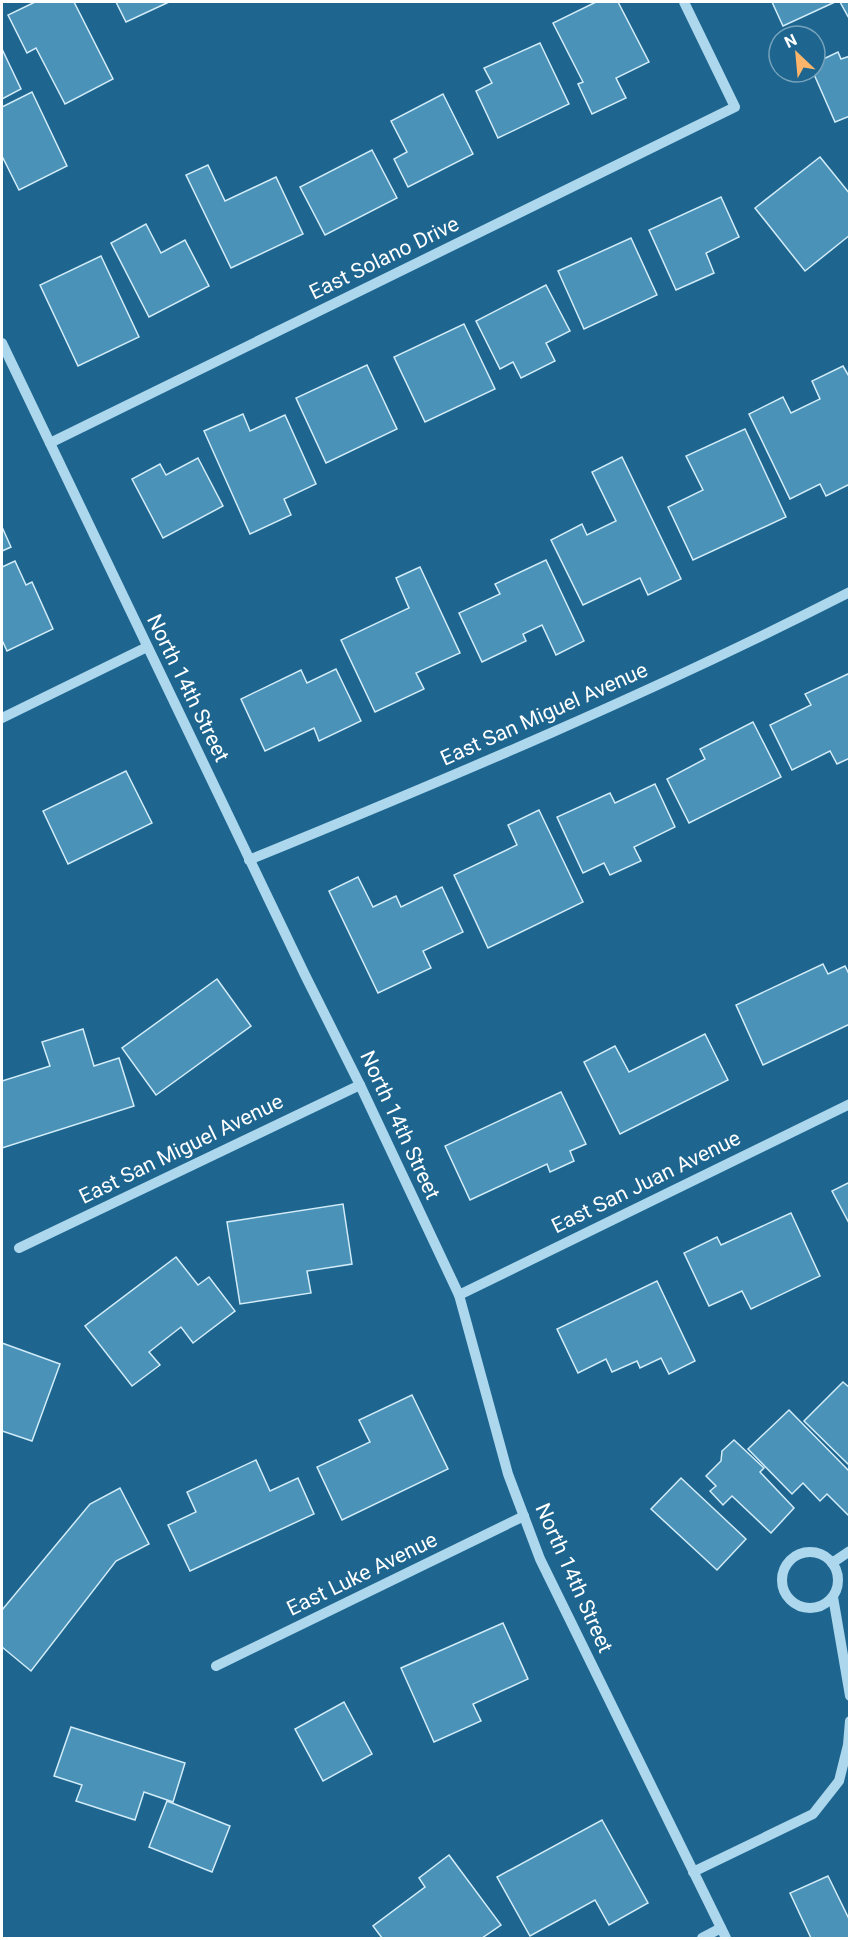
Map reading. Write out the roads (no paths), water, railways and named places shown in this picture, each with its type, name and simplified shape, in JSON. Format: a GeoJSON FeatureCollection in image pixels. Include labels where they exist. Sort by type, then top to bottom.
{"type":"FeatureCollection","features":[{"type":"Feature","properties":{"kind":"street","name":"East Solano Drive"},"geometry":{"type":"LineString","coordinates":[[50,443],[735,107],[684,2]]}},
{"type":"Feature","properties":{"kind":"street","name":"North 14th Street"},"geometry":{"type":"LineString","coordinates":[[2,343],[249,860],[360,1085],[459,1296],[508,1474],[540,1559],[724,1933]]}},
{"type":"Feature","properties":{"kind":"street","name":"East San Miguel Avenue"},"geometry":{"type":"LineString","coordinates":[[249,860],[433,785],[561,729],[774,630],[849,592]]}},
{"type":"Feature","properties":{"kind":"street"},"geometry":{"type":"LineString","coordinates":[[2,718],[147,647]]}},
{"type":"Feature","properties":{"kind":"street","name":"East San Miguel Avenue"},"geometry":{"type":"LineString","coordinates":[[19,1248],[360,1085]]}},
{"type":"Feature","properties":{"kind":"street","name":"East San Juan Avenue"},"geometry":{"type":"LineString","coordinates":[[459,1296],[849,1104]]}},
{"type":"Feature","properties":{"kind":"street","name":"East Luke Avenue"},"geometry":{"type":"LineString","coordinates":[[216,1666],[524,1516]]}},
{"type":"Feature","properties":{"kind":"street"},"geometry":{"type":"LineString","coordinates":[[832,1563],[849,1551]]}},
{"type":"Feature","properties":{"kind":"street"},"geometry":{"type":"LineString","coordinates":[[817,1553],[832,1563],[838,1580],[833,1597],[818,1607],[800,1606],[786,1595],[783,1586],[785,1568],[798,1555],[817,1553]]}},
{"type":"Feature","properties":{"kind":"street"},"geometry":{"type":"LineString","coordinates":[[833,1597],[849,1696]]}},
{"type":"Feature","properties":{"kind":"street"},"geometry":{"type":"LineString","coordinates":[[693,1872],[813,1814],[839,1782],[848,1745],[849,1721]]}},
{"type":"Feature","properties":{"kind":"street"},"geometry":{"type":"LineString","coordinates":[[702,1938],[724,1933]]}}]}
